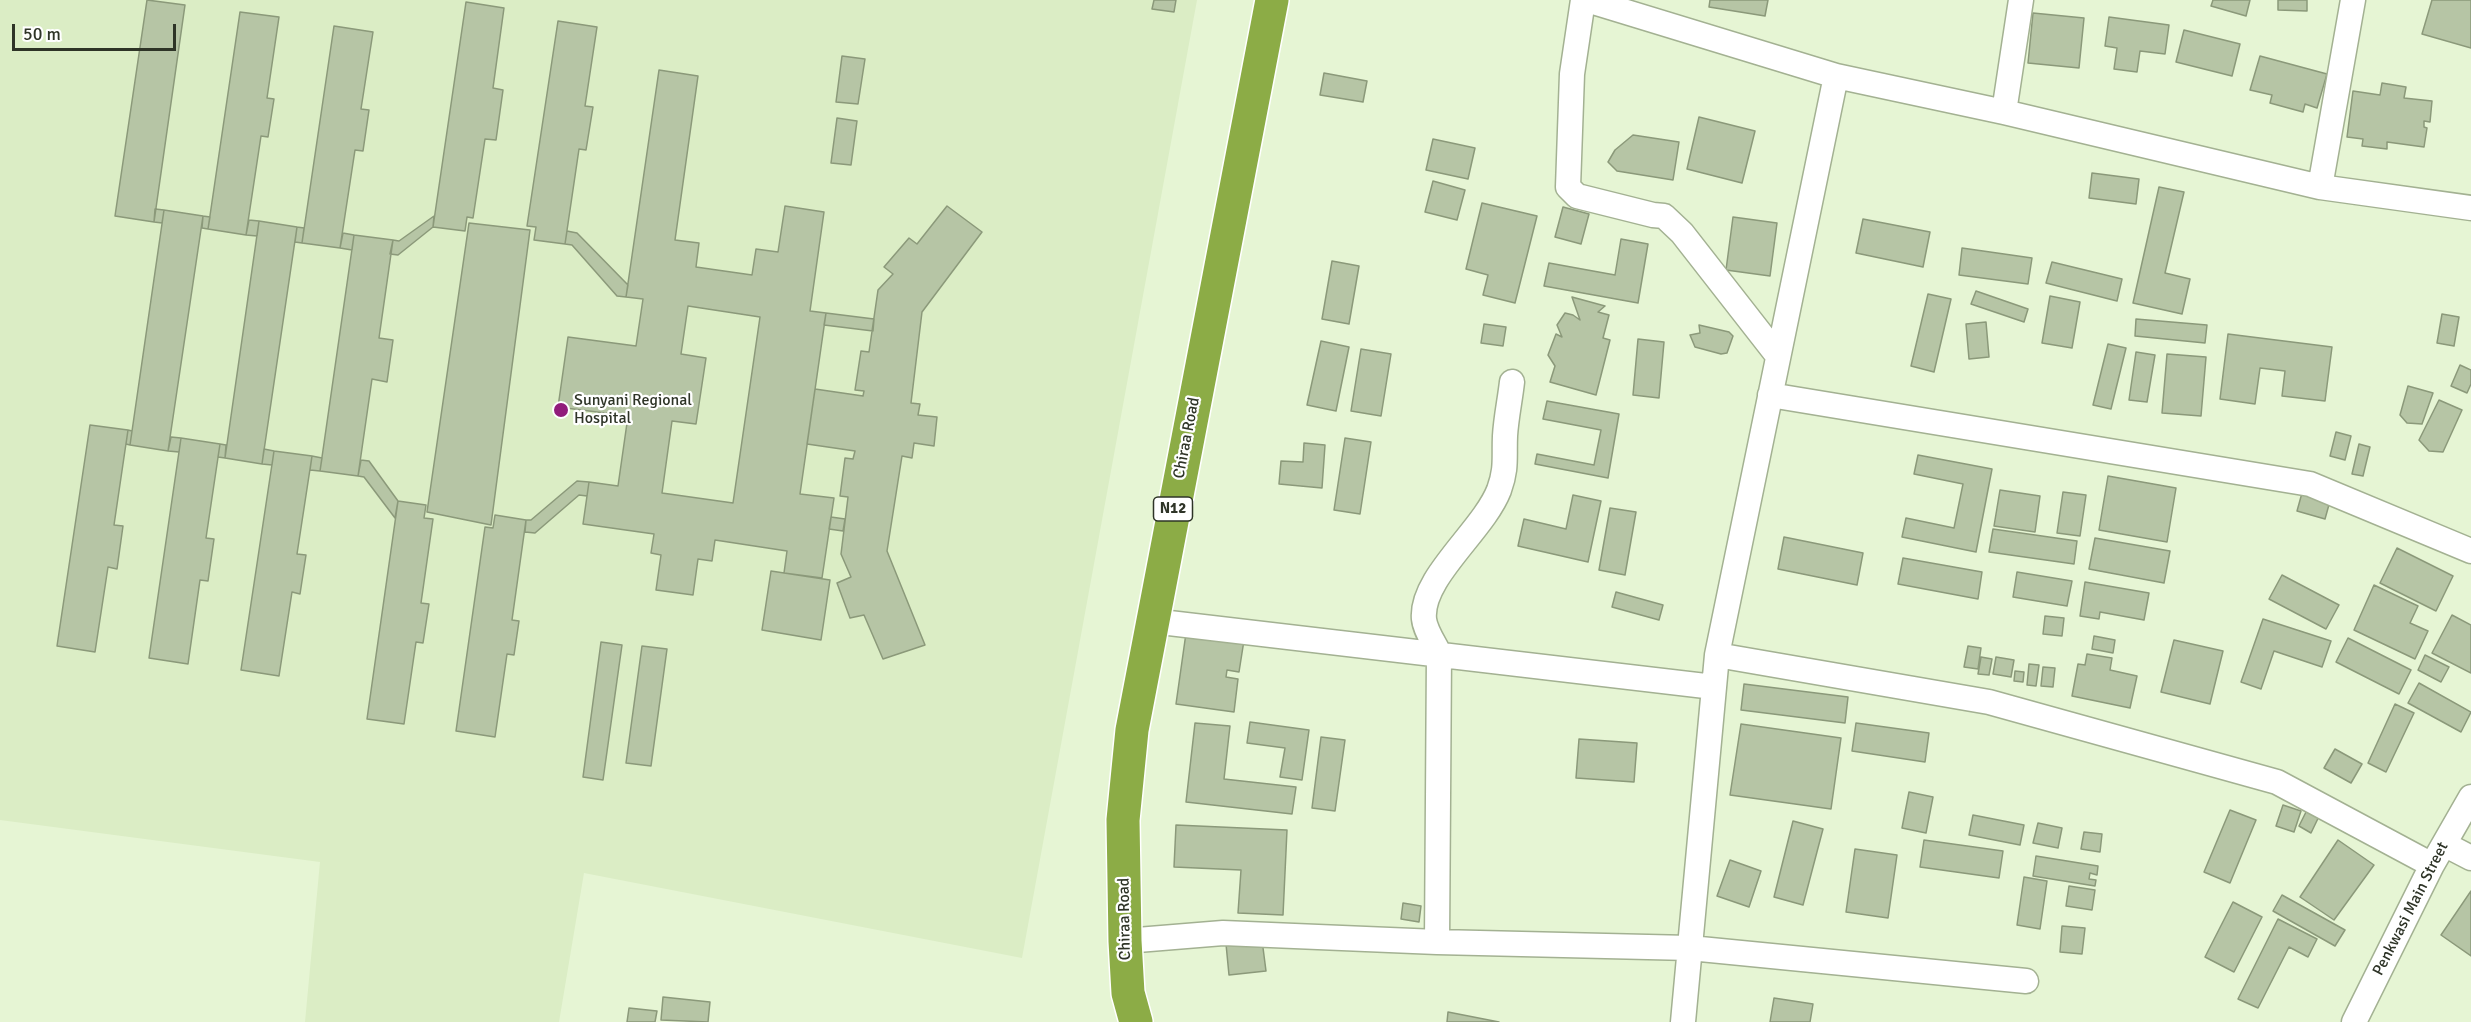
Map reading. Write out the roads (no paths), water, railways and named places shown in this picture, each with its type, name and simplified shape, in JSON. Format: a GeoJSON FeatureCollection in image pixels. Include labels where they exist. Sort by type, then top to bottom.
{"type":"FeatureCollection","features":[{"type":"Feature","properties":{"kind":"highway","name":"Chiraa Road"},"geometry":{"type":"LineString","coordinates":[[1136,1022],[1128,993],[1123,820],[1132,730],[1272,0]]}},
{"type":"Feature","properties":{"kind":"street"},"geometry":{"type":"LineString","coordinates":[[1778,356],[1682,233],[1664,216],[1576,196],[1568,187],[1572,75],[1585,0],[1836,76],[2004,112],[2320,187],[2471,208]]}},
{"type":"Feature","properties":{"kind":"street"},"geometry":{"type":"LineString","coordinates":[[2004,112],[2021,0]]}},
{"type":"Feature","properties":{"kind":"street"},"geometry":{"type":"LineString","coordinates":[[2320,187],[2353,0]]}},
{"type":"Feature","properties":{"kind":"street"},"geometry":{"type":"LineString","coordinates":[[1683,1022],[1717,655],[1836,76]]}},
{"type":"Feature","properties":{"kind":"street"},"geometry":{"type":"LineString","coordinates":[[1437,942],[1439,652],[1424,621],[1426,599],[1436,580],[1491,509],[1506,463],[1505,438],[1512,382]]}},
{"type":"Feature","properties":{"kind":"street"},"geometry":{"type":"LineString","coordinates":[[1770,395],[2310,484],[2471,551]]}},
{"type":"Feature","properties":{"kind":"street"},"geometry":{"type":"LineString","coordinates":[[1152,621],[1439,652],[1714,687]]}},
{"type":"Feature","properties":{"kind":"street"},"geometry":{"type":"LineString","coordinates":[[1717,655],[1989,702],[2277,782],[2438,854],[2471,858]]}},
{"type":"Feature","properties":{"kind":"street","name":"Penkwasi Main Street"},"geometry":{"type":"LineString","coordinates":[[2354,1022],[2438,854],[2471,797]]}},
{"type":"Feature","properties":{"kind":"street"},"geometry":{"type":"LineString","coordinates":[[1125,941],[1223,933],[1437,942],[1690,948],[2026,981]]}},
{"type":"Feature","properties":{"kind":"place","name":"Sunyani Regional Hospital"},"geometry":{"type":"Point","coordinates":[561,410]}}]}
